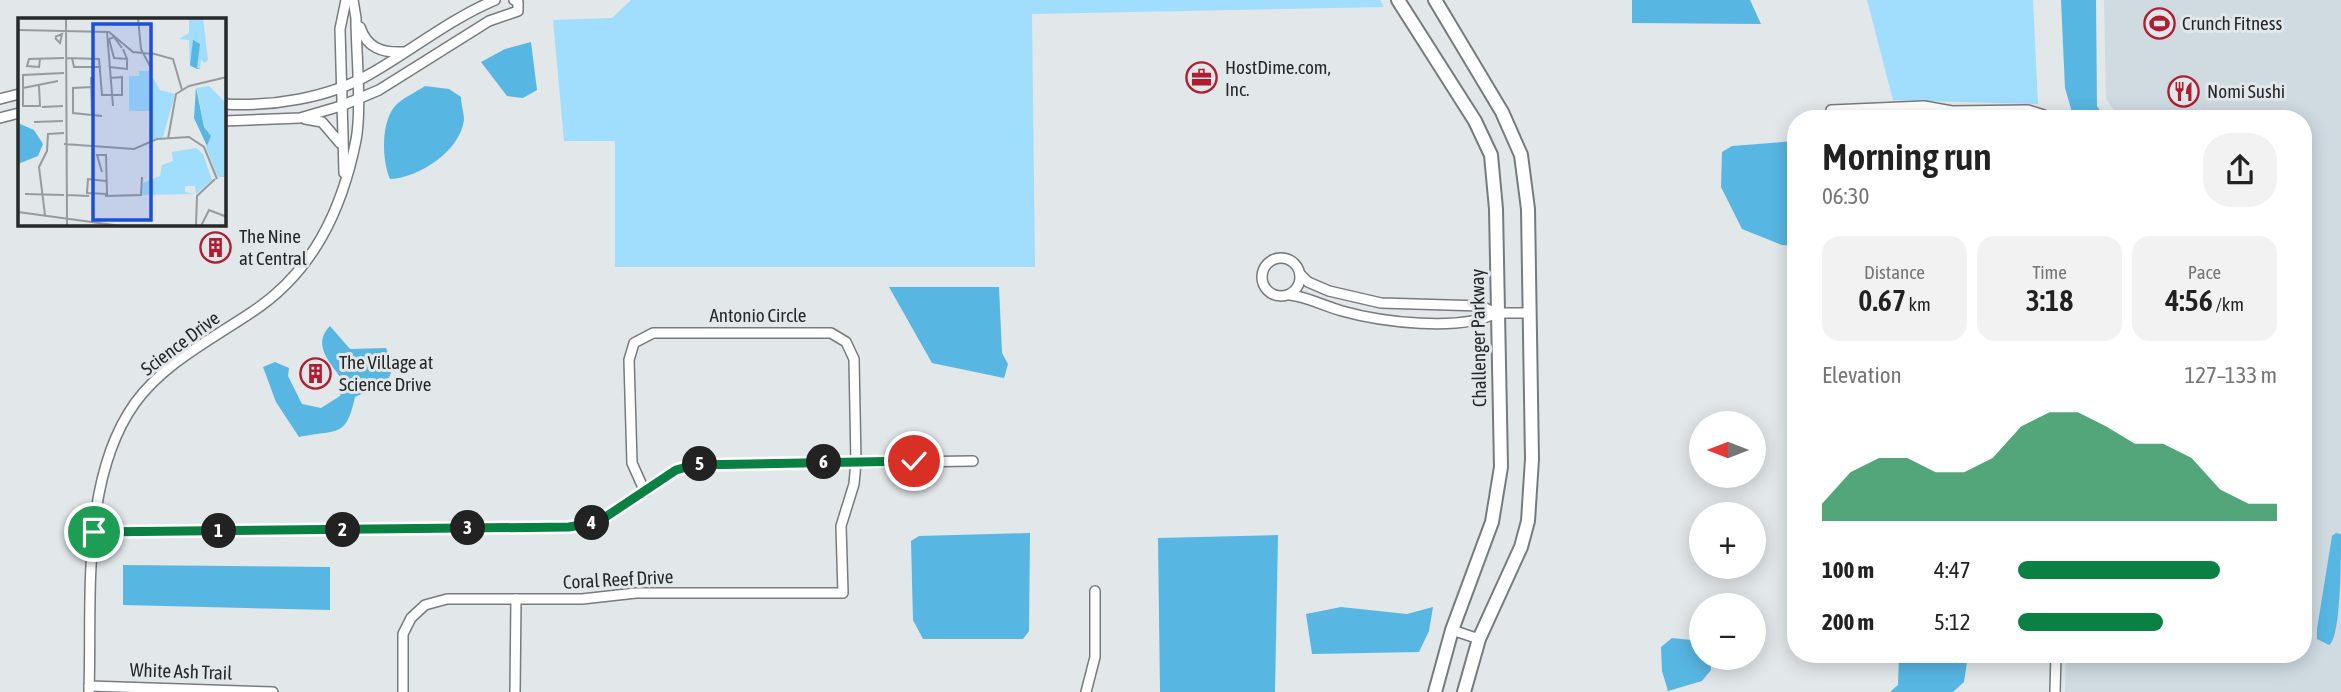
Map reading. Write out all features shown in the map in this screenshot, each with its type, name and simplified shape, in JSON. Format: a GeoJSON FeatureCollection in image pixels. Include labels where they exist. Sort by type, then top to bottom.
{"type":"FeatureCollection","features":[{"type":"Feature","properties":{"kind":"main road","name":"Challenger Parkway"},"geometry":{"type":"LineString","coordinates":[[1398,0],[1475,121],[1491,156],[1496,208],[1501,467],[1492,522],[1452,631],[1435,692]]}},
{"type":"Feature","properties":{"kind":"main road"},"geometry":{"type":"LineString","coordinates":[[1436,0],[1502,112],[1521,155],[1528,208],[1532,458],[1528,521],[1521,548],[1479,639],[1464,692]]}},
{"type":"Feature","properties":{"kind":"street","name":"Science Drive"},"geometry":{"type":"LineString","coordinates":[[345,178],[340,29],[346,0]]}},
{"type":"Feature","properties":{"kind":"street","name":"Science Drive"},"geometry":{"type":"LineString","coordinates":[[89,689],[94,532],[101,483],[114,441],[135,403],[169,369],[266,303],[295,277],[311,257],[334,216],[356,139],[354,0]]}},
{"type":"Feature","properties":{"kind":"street"},"geometry":{"type":"LineString","coordinates":[[226,104],[296,99],[341,88],[356,82],[472,10],[495,0]]}},
{"type":"Feature","properties":{"kind":"street"},"geometry":{"type":"LineString","coordinates":[[300,118],[341,106],[379,90],[489,22],[518,11],[518,2],[514,0]]}},
{"type":"Feature","properties":{"kind":"street"},"geometry":{"type":"LineString","coordinates":[[356,18],[363,35],[373,46],[389,53],[405,52]]}},
{"type":"Feature","properties":{"kind":"street"},"geometry":{"type":"LineString","coordinates":[[0,99],[18,94]]}},
{"type":"Feature","properties":{"kind":"street"},"geometry":{"type":"LineString","coordinates":[[1832,110],[1924,106],[1946,110]]}},
{"type":"Feature","properties":{"kind":"street"},"geometry":{"type":"LineString","coordinates":[[0,118],[18,113]]}},
{"type":"Feature","properties":{"kind":"street"},"geometry":{"type":"LineString","coordinates":[[226,121],[300,118],[322,122],[342,145]]}},
{"type":"Feature","properties":{"kind":"street"},"geometry":{"type":"LineString","coordinates":[[1290,295],[1298,287],[1298,267],[1284,257],[1274,259],[1265,265],[1261,277],[1266,290],[1276,296],[1290,295],[1361,316],[1396,321],[1482,320],[1496,313]]}},
{"type":"Feature","properties":{"kind":"street"},"geometry":{"type":"LineString","coordinates":[[1300,274],[1319,286],[1358,299],[1400,306],[1481,306],[1496,313],[1528,313]]}},
{"type":"Feature","properties":{"kind":"street","name":"Antonio Circle"},"geometry":{"type":"LineString","coordinates":[[645,492],[632,463],[629,360],[634,343],[653,332],[831,332],[846,342],[854,359],[856,462],[854,484],[841,526]]}},
{"type":"Feature","properties":{"kind":"street"},"geometry":{"type":"LineString","coordinates":[[94,532],[569,527],[598,522],[676,470],[694,465],[973,461]]}},
{"type":"Feature","properties":{"kind":"street","name":"Coral Reef Drive"},"geometry":{"type":"LineString","coordinates":[[402,692],[403,635],[411,618],[425,604],[447,599],[582,599],[636,593],[843,593],[841,526]]}},
{"type":"Feature","properties":{"kind":"street"},"geometry":{"type":"LineString","coordinates":[[1086,692],[1095,657],[1095,591]]}},
{"type":"Feature","properties":{"kind":"street"},"geometry":{"type":"LineString","coordinates":[[514,692],[516,599]]}},
{"type":"Feature","properties":{"kind":"street"},"geometry":{"type":"LineString","coordinates":[[1452,631],[1479,639]]}},
{"type":"Feature","properties":{"kind":"street"},"geometry":{"type":"LineString","coordinates":[[2055,692],[2056,663]]}},
{"type":"Feature","properties":{"kind":"street","name":"White Ash Trail"},"geometry":{"type":"LineString","coordinates":[[89,689],[272,692]]}},
{"type":"Feature","properties":{"kind":"shaded area"},"geometry":{"type":"Polygon","coordinates":[[[631,0],[1380,0],[1384,7],[1032,14],[1035,267],[615,267],[615,141],[564,141],[553,20],[612,18],[631,0]]]}},
{"type":"Feature","properties":{"kind":"shaded area"},"geometry":{"type":"Polygon","coordinates":[[[1632,0],[1750,0],[1761,24],[1632,23],[1632,0]]]}},
{"type":"Feature","properties":{"kind":"shaded area"},"geometry":{"type":"Polygon","coordinates":[[[1867,0],[2033,0],[2038,104],[1893,100],[1867,0]]]}},
{"type":"Feature","properties":{"kind":"shaded area"},"geometry":{"type":"Polygon","coordinates":[[[2061,0],[2096,0],[2097,106],[2100,110],[2071,110],[2065,88],[2061,0]]]}},
{"type":"Feature","properties":{"kind":"shaded area"},"geometry":{"type":"Polygon","coordinates":[[[2104,0],[2341,0],[2341,692],[2065,692],[2066,663],[2312,663],[2312,110],[2114,110],[2106,99],[2104,0]]]}},
{"type":"Feature","properties":{"kind":"shaded area"},"geometry":{"type":"Polygon","coordinates":[[[531,42],[537,90],[523,98],[507,96],[481,62],[505,49],[531,42]]]}},
{"type":"Feature","properties":{"kind":"shaded area"},"geometry":{"type":"Polygon","coordinates":[[[425,86],[449,89],[461,97],[464,120],[461,131],[455,142],[436,161],[413,174],[390,179],[385,162],[384,141],[391,111],[425,86]]]}},
{"type":"Feature","properties":{"kind":"shaded area"},"geometry":{"type":"Polygon","coordinates":[[[1787,142],[1787,245],[1742,229],[1721,187],[1722,152],[1732,146],[1787,142]]]}},
{"type":"Feature","properties":{"kind":"shaded area"},"geometry":{"type":"Polygon","coordinates":[[[889,287],[999,287],[1002,353],[1008,364],[1004,378],[932,363],[889,287]]]}},
{"type":"Feature","properties":{"kind":"shaded area"},"geometry":{"type":"Polygon","coordinates":[[[330,326],[350,349],[386,348],[390,359],[390,375],[381,385],[355,397],[348,420],[338,430],[299,437],[276,402],[263,367],[275,362],[289,368],[288,376],[302,404],[321,408],[340,396],[343,381],[323,347],[322,340],[330,326]]]}},
{"type":"Feature","properties":{"kind":"shaded area"},"geometry":{"type":"Polygon","coordinates":[[[1030,533],[1029,631],[1023,639],[923,639],[913,620],[911,541],[919,536],[1030,533]]]}},
{"type":"Feature","properties":{"kind":"shaded area"},"geometry":{"type":"Polygon","coordinates":[[[2341,534],[2340,595],[2336,628],[2329,645],[2317,639],[2317,629],[2332,536],[2341,534]]]}},
{"type":"Feature","properties":{"kind":"shaded area"},"geometry":{"type":"Polygon","coordinates":[[[1278,535],[1275,692],[1160,692],[1158,538],[1278,535]]]}},
{"type":"Feature","properties":{"kind":"shaded area"},"geometry":{"type":"Polygon","coordinates":[[[123,565],[330,567],[330,610],[123,605],[123,565]]]}},
{"type":"Feature","properties":{"kind":"shaded area"},"geometry":{"type":"Polygon","coordinates":[[[1341,607],[1407,614],[1433,607],[1429,631],[1419,652],[1312,654],[1306,614],[1341,607]]]}},
{"type":"Feature","properties":{"kind":"shaded area"},"geometry":{"type":"Polygon","coordinates":[[[1672,638],[1689,640],[1689,670],[1711,670],[1702,681],[1668,691],[1662,671],[1661,647],[1672,638]]]}},
{"type":"Feature","properties":{"kind":"shaded area"},"geometry":{"type":"Polygon","coordinates":[[[1899,663],[1967,663],[1964,682],[1953,692],[1890,692],[1898,685],[1899,663]]]}},
{"type":"Feature","properties":{"kind":"place","name":"Crunch Fitness"},"geometry":{"type":"Point","coordinates":[2159,23]}},
{"type":"Feature","properties":{"kind":"place","name":"HostDime.com, Inc."},"geometry":{"type":"Point","coordinates":[1202,78]}},
{"type":"Feature","properties":{"kind":"place","name":"Nomi Sushi"},"geometry":{"type":"Point","coordinates":[2184,91]}},
{"type":"Feature","properties":{"kind":"place","name":"The Nine at Central"},"geometry":{"type":"Point","coordinates":[216,247]}},
{"type":"Feature","properties":{"kind":"place","name":"The Village at Science Drive"},"geometry":{"type":"Point","coordinates":[316,373]}},
{"type":"Feature","properties":{"kind":"route"},"geometry":{"type":"LineString","coordinates":[[94,532],[569,527],[598,522],[676,470],[694,465],[914,461]]}}]}
